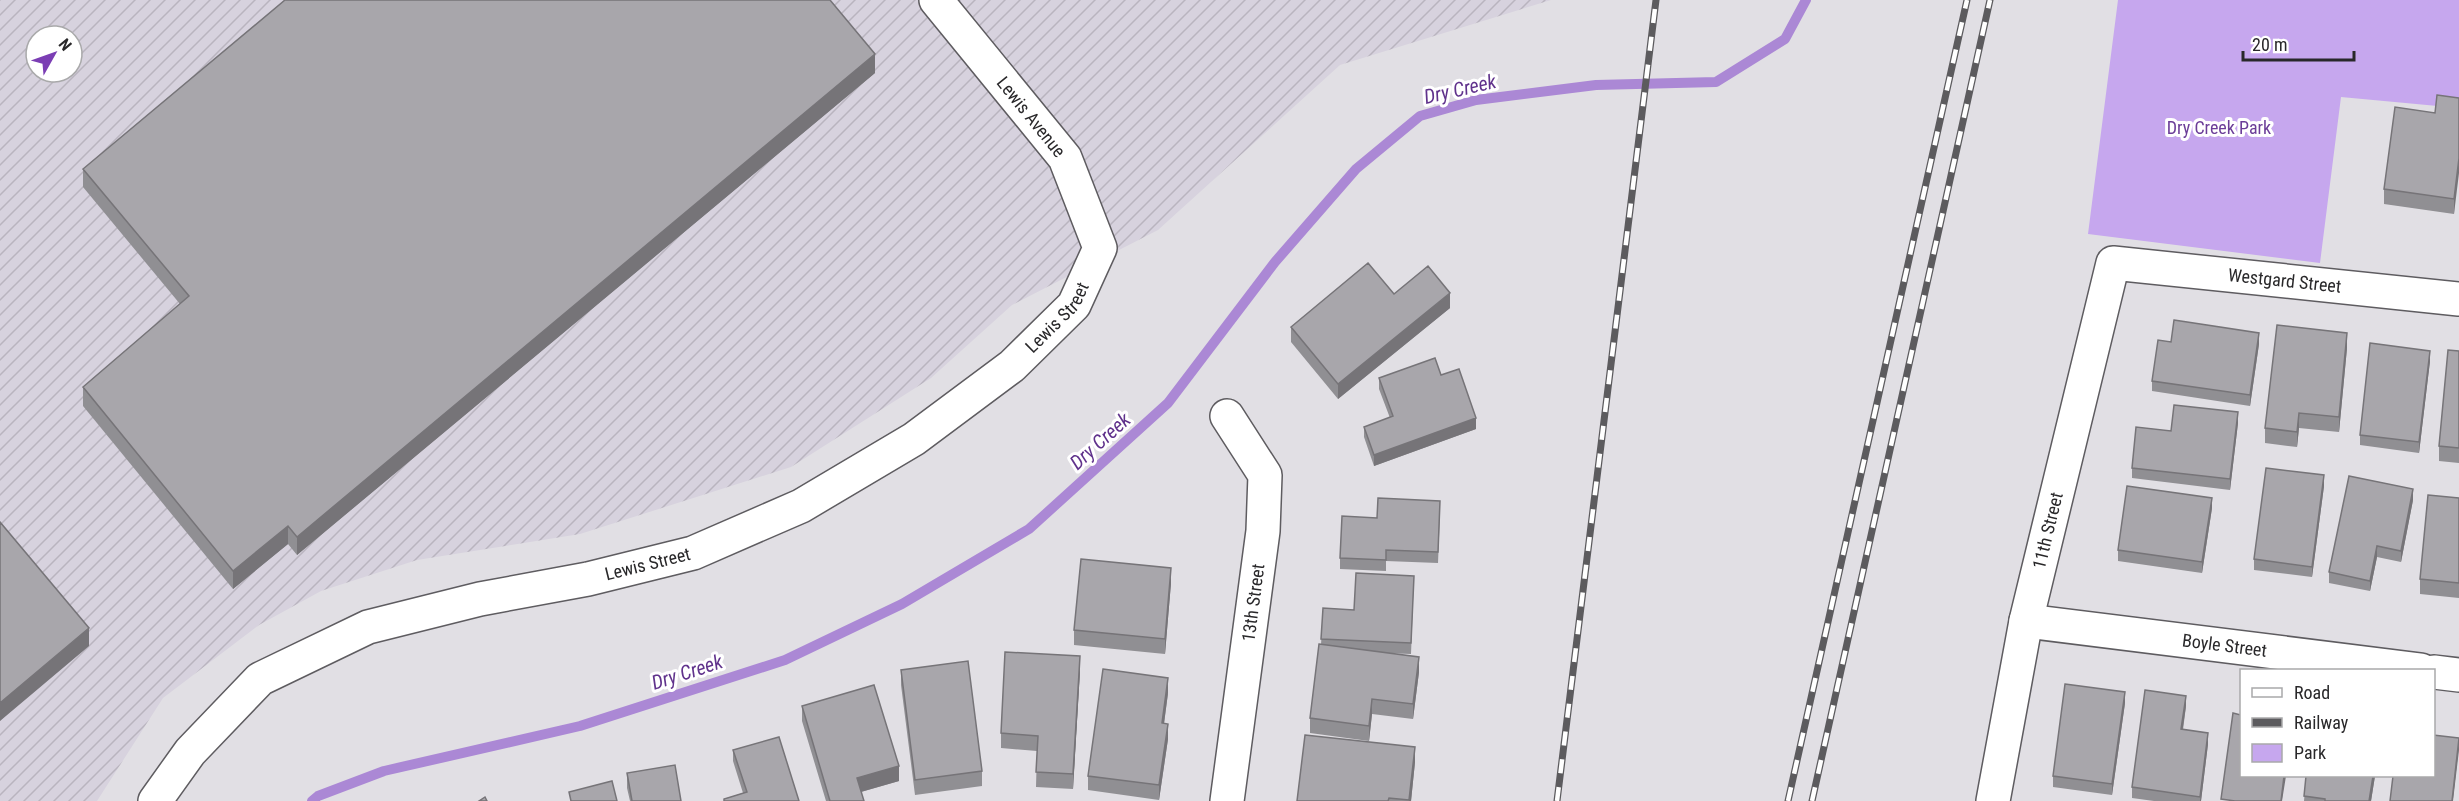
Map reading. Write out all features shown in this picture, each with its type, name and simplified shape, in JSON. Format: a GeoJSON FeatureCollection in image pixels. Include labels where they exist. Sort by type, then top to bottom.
{"type":"FeatureCollection","features":[{"type":"Feature","properties":{"kind":"street","name":"Lewis Avenue"},"geometry":{"type":"LineString","coordinates":[[936,0],[1065,158],[1100,248]]}},
{"type":"Feature","properties":{"kind":"street","name":"Lewis Street"},"geometry":{"type":"LineString","coordinates":[[155,801],[190,752],[260,679],[368,627],[480,599],[588,579],[693,553],[801,506],[914,439],[1012,366],[1074,305],[1100,248]]}},
{"type":"Feature","properties":{"kind":"street","name":"Westgard Street"},"geometry":{"type":"LineString","coordinates":[[2113,263],[2459,299]]}},
{"type":"Feature","properties":{"kind":"street","name":"11th Street"},"geometry":{"type":"LineString","coordinates":[[1993,801],[2026,621],[2113,263]]}},
{"type":"Feature","properties":{"kind":"street","name":"13th Street"},"geometry":{"type":"LineString","coordinates":[[1227,416],[1265,475],[1263,531],[1227,801]]}},
{"type":"Feature","properties":{"kind":"street","name":"Boyle Street"},"geometry":{"type":"LineString","coordinates":[[2026,621],[2413,669]]}},
{"type":"Feature","properties":{"kind":"street"},"geometry":{"type":"LineString","coordinates":[[2435,672],[2459,675]]}},
{"type":"Feature","properties":{"kind":"shaded area"},"geometry":{"type":"Polygon","coordinates":[[[0,0],[1551,0],[1340,65],[1158,230],[1012,305],[931,378],[791,467],[580,534],[417,560],[321,591],[259,625],[163,698],[97,801],[0,801],[0,0]]]}},
{"type":"Feature","properties":{"kind":"green space","name":"Dry Creek Park"},"geometry":{"type":"Polygon","coordinates":[[[2118,0],[2459,0],[2459,108],[2341,97],[2320,263],[2088,234],[2118,0]]]}},
{"type":"Feature","properties":{"kind":"building"},"geometry":{"type":"Polygon","coordinates":[[[285,0],[830,0],[875,54],[297,537],[288,526],[233,571],[83,387],[189,296],[83,169],[285,0]]]}},
{"type":"Feature","properties":{"kind":"building"},"geometry":{"type":"Polygon","coordinates":[[[2437,95],[2459,98],[2459,158],[2454,199],[2384,189],[2395,107],[2435,113],[2437,95]]]}},
{"type":"Feature","properties":{"kind":"building"},"geometry":{"type":"Polygon","coordinates":[[[1368,263],[1394,294],[1428,266],[1450,293],[1338,384],[1291,327],[1368,263]]]}},
{"type":"Feature","properties":{"kind":"building"},"geometry":{"type":"Polygon","coordinates":[[[2174,320],[2259,333],[2250,395],[2152,381],[2158,340],[2171,342],[2174,320]]]}},
{"type":"Feature","properties":{"kind":"building"},"geometry":{"type":"Polygon","coordinates":[[[2277,325],[2347,333],[2339,417],[2299,413],[2297,432],[2265,428],[2277,325]]]}},
{"type":"Feature","properties":{"kind":"building"},"geometry":{"type":"Polygon","coordinates":[[[2370,343],[2430,351],[2419,442],[2360,435],[2370,343]]]}},
{"type":"Feature","properties":{"kind":"building"},"geometry":{"type":"Polygon","coordinates":[[[2448,350],[2459,351],[2459,448],[2439,446],[2448,350]]]}},
{"type":"Feature","properties":{"kind":"building"},"geometry":{"type":"Polygon","coordinates":[[[1435,358],[1441,375],[1459,369],[1476,418],[1374,455],[1364,427],[1393,416],[1379,378],[1435,358]]]}},
{"type":"Feature","properties":{"kind":"building"},"geometry":{"type":"Polygon","coordinates":[[[2174,405],[2238,412],[2230,479],[2132,468],[2136,427],[2171,431],[2174,405]]]}},
{"type":"Feature","properties":{"kind":"building"},"geometry":{"type":"Polygon","coordinates":[[[2266,468],[2324,475],[2312,567],[2254,559],[2266,468]]]}},
{"type":"Feature","properties":{"kind":"building"},"geometry":{"type":"Polygon","coordinates":[[[2349,476],[2413,489],[2401,551],[2377,546],[2370,581],[2329,572],[2349,476]]]}},
{"type":"Feature","properties":{"kind":"building"},"geometry":{"type":"Polygon","coordinates":[[[2127,486],[2212,498],[2202,562],[2118,550],[2127,486]]]}},
{"type":"Feature","properties":{"kind":"building"},"geometry":{"type":"Polygon","coordinates":[[[2428,495],[2459,498],[2459,583],[2420,579],[2428,495]]]}},
{"type":"Feature","properties":{"kind":"building"},"geometry":{"type":"Polygon","coordinates":[[[1378,498],[1440,501],[1438,552],[1386,550],[1386,560],[1340,558],[1342,516],[1377,518],[1378,498]]]}},
{"type":"Feature","properties":{"kind":"building"},"geometry":{"type":"Polygon","coordinates":[[[0,522],[89,628],[0,703],[0,522]]]}},
{"type":"Feature","properties":{"kind":"building"},"geometry":{"type":"Polygon","coordinates":[[[1081,559],[1171,568],[1165,639],[1074,630],[1081,559]]]}},
{"type":"Feature","properties":{"kind":"building"},"geometry":{"type":"Polygon","coordinates":[[[1356,573],[1414,576],[1411,643],[1321,639],[1323,608],[1354,610],[1356,573]]]}},
{"type":"Feature","properties":{"kind":"building"},"geometry":{"type":"Polygon","coordinates":[[[1319,644],[1419,657],[1413,704],[1372,699],[1369,726],[1310,718],[1319,644]]]}},
{"type":"Feature","properties":{"kind":"building"},"geometry":{"type":"Polygon","coordinates":[[[1005,652],[1080,656],[1073,774],[1036,772],[1038,736],[1001,733],[1005,652]]]}},
{"type":"Feature","properties":{"kind":"building"},"geometry":{"type":"Polygon","coordinates":[[[968,661],[982,771],[915,780],[901,670],[968,661]]]}},
{"type":"Feature","properties":{"kind":"building"},"geometry":{"type":"Polygon","coordinates":[[[1103,669],[1168,678],[1162,723],[1168,724],[1159,785],[1088,776],[1103,669]]]}},
{"type":"Feature","properties":{"kind":"building"},"geometry":{"type":"Polygon","coordinates":[[[2065,684],[2125,692],[2112,784],[2053,776],[2065,684]]]}},
{"type":"Feature","properties":{"kind":"building"},"geometry":{"type":"Polygon","coordinates":[[[874,685],[899,766],[857,778],[864,801],[830,801],[802,706],[874,685]]]}},
{"type":"Feature","properties":{"kind":"building"},"geometry":{"type":"Polygon","coordinates":[[[2145,690],[2186,696],[2181,729],[2208,733],[2200,797],[2132,787],[2145,690]]]}},
{"type":"Feature","properties":{"kind":"building"},"geometry":{"type":"Polygon","coordinates":[[[2233,713],[2240,715],[2240,777],[2284,777],[2281,801],[2221,799],[2233,713]]]}},
{"type":"Feature","properties":{"kind":"building"},"geometry":{"type":"Polygon","coordinates":[[[1305,735],[1415,747],[1409,800],[1389,798],[1388,801],[1297,801],[1305,735]]]}},
{"type":"Feature","properties":{"kind":"building"},"geometry":{"type":"Polygon","coordinates":[[[2435,735],[2459,738],[2452,801],[2390,801],[2393,777],[2435,777],[2435,735]]]}},
{"type":"Feature","properties":{"kind":"building"},"geometry":{"type":"Polygon","coordinates":[[[779,737],[799,801],[724,801],[724,799],[747,792],[733,750],[779,737]]]}},
{"type":"Feature","properties":{"kind":"building"},"geometry":{"type":"Polygon","coordinates":[[[675,765],[681,801],[632,801],[627,773],[675,765]]]}},
{"type":"Feature","properties":{"kind":"building"},"geometry":{"type":"Polygon","coordinates":[[[2306,777],[2373,777],[2369,801],[2325,801],[2325,799],[2304,796],[2306,777]]]}},
{"type":"Feature","properties":{"kind":"building"},"geometry":{"type":"Polygon","coordinates":[[[612,781],[617,801],[571,801],[569,792],[612,781]]]}},
{"type":"Feature","properties":{"kind":"waterway","name":"Dry Creek"},"geometry":{"type":"LineString","coordinates":[[312,801],[318,796],[384,771],[580,726],[785,660],[902,604],[1029,529],[1168,403],[1275,262],[1356,169],[1420,116],[1476,100],[1596,85],[1716,82],[1785,39],[1806,0]]}},
{"type":"Feature","properties":{"kind":"railway"},"geometry":{"type":"LineString","coordinates":[[1557,801],[1656,0]]}},
{"type":"Feature","properties":{"kind":"railway"},"geometry":{"type":"LineString","coordinates":[[1788,801],[1967,0]]}},
{"type":"Feature","properties":{"kind":"railway"},"geometry":{"type":"LineString","coordinates":[[1812,801],[1990,0]]}}]}
